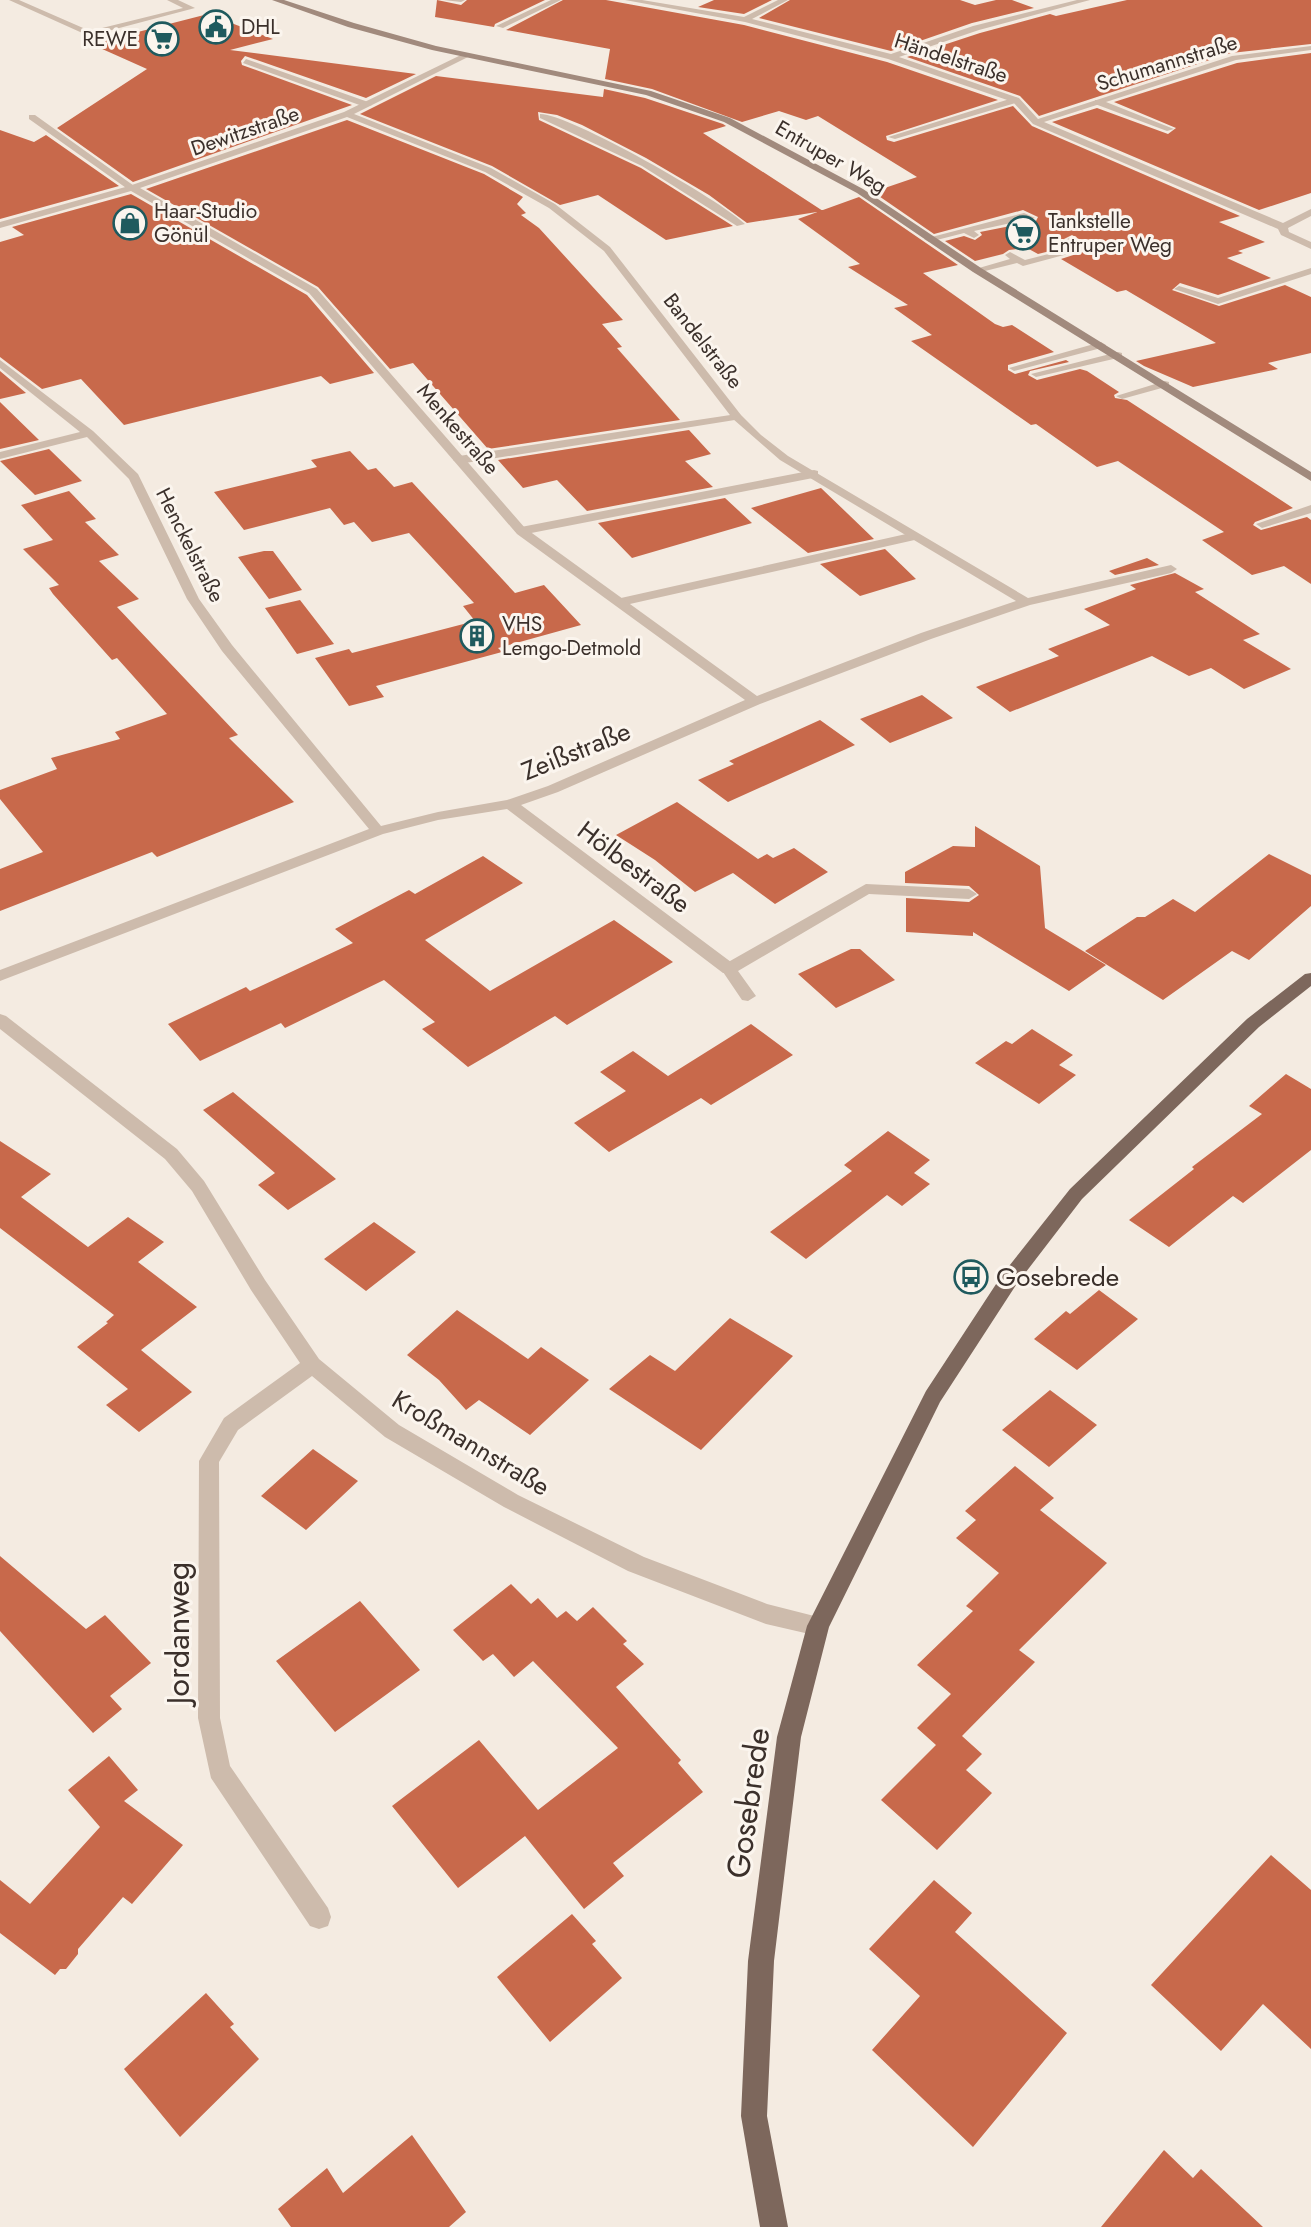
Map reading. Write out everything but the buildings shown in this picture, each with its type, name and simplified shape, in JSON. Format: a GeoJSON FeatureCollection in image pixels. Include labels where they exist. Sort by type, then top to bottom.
{"type":"FeatureCollection","features":[{"type":"Feature","properties":{"kind":"main road","name":"Entruper Weg"},"geometry":{"type":"LineString","coordinates":[[276,0],[351,25],[468,55],[648,93],[706,112],[833,176],[977,270],[1165,384],[1311,477]]}},
{"type":"Feature","properties":{"kind":"main road","name":"Gosebrede"},"geometry":{"type":"LineString","coordinates":[[775,2227],[754,2116],[761,1961],[789,1737],[818,1626],[933,1397],[1009,1280],[1076,1194],[1252,1023],[1311,978]]}},
{"type":"Feature","properties":{"kind":"street"},"geometry":{"type":"LineString","coordinates":[[18,1],[89,34],[191,8],[172,0]]}},
{"type":"Feature","properties":{"kind":"street"},"geometry":{"type":"LineString","coordinates":[[448,0],[461,0]]}},
{"type":"Feature","properties":{"kind":"street"},"geometry":{"type":"LineString","coordinates":[[500,26],[557,0]]}},
{"type":"Feature","properties":{"kind":"street","name":"Händelstraße"},"geometry":{"type":"LineString","coordinates":[[629,0],[745,20],[891,58],[1016,100],[1036,122],[1283,227],[1284,233],[1311,246]]}},
{"type":"Feature","properties":{"kind":"street"},"geometry":{"type":"LineString","coordinates":[[745,20],[785,0]]}},
{"type":"Feature","properties":{"kind":"street"},"geometry":{"type":"LineString","coordinates":[[891,58],[976,28],[1086,0]]}},
{"type":"Feature","properties":{"kind":"street","name":"Schumannstraße"},"geometry":{"type":"LineString","coordinates":[[1036,122],[1235,58],[1311,48]]}},
{"type":"Feature","properties":{"kind":"street","name":"Dewitzstraße"},"geometry":{"type":"LineString","coordinates":[[0,225],[132,188],[348,114],[468,55]]}},
{"type":"Feature","properties":{"kind":"street","name":"Dewitzstraße"},"geometry":{"type":"LineString","coordinates":[[246,61],[368,105]]}},
{"type":"Feature","properties":{"kind":"street"},"geometry":{"type":"LineString","coordinates":[[892,137],[1016,100]]}},
{"type":"Feature","properties":{"kind":"street"},"geometry":{"type":"LineString","coordinates":[[1098,102],[1170,129]]}},
{"type":"Feature","properties":{"kind":"street","name":"Bandelstraße"},"geometry":{"type":"LineString","coordinates":[[348,114],[488,170],[552,206],[607,249],[737,416],[766,444],[1027,602]]}},
{"type":"Feature","properties":{"kind":"street"},"geometry":{"type":"LineString","coordinates":[[543,116],[606,143],[671,177],[740,224]]}},
{"type":"Feature","properties":{"kind":"street"},"geometry":{"type":"LineString","coordinates":[[32,117],[132,188]]}},
{"type":"Feature","properties":{"kind":"street","name":"Menkestraße"},"geometry":{"type":"LineString","coordinates":[[132,188],[313,291],[521,531],[755,701]]}},
{"type":"Feature","properties":{"kind":"street"},"geometry":{"type":"LineString","coordinates":[[1283,227],[1311,212]]}},
{"type":"Feature","properties":{"kind":"street"},"geometry":{"type":"LineString","coordinates":[[929,239],[1024,216],[1030,218]]}},
{"type":"Feature","properties":{"kind":"street"},"geometry":{"type":"LineString","coordinates":[[965,230],[977,237]]}},
{"type":"Feature","properties":{"kind":"street"},"geometry":{"type":"LineString","coordinates":[[977,270],[1015,258],[1023,263],[1085,248],[1071,240]]}},
{"type":"Feature","properties":{"kind":"street"},"geometry":{"type":"LineString","coordinates":[[1179,289],[1218,302],[1311,271]]}},
{"type":"Feature","properties":{"kind":"street"},"geometry":{"type":"LineString","coordinates":[[1014,368],[1101,345]]}},
{"type":"Feature","properties":{"kind":"street"},"geometry":{"type":"LineString","coordinates":[[1034,374],[1118,355]]}},
{"type":"Feature","properties":{"kind":"street","name":"Henckelstraße"},"geometry":{"type":"LineString","coordinates":[[0,363],[89,433],[134,477],[192,599],[227,648],[379,831]]}},
{"type":"Feature","properties":{"kind":"street"},"geometry":{"type":"LineString","coordinates":[[1122,396],[1165,384]]}},
{"type":"Feature","properties":{"kind":"street"},"geometry":{"type":"LineString","coordinates":[[459,460],[737,416]]}},
{"type":"Feature","properties":{"kind":"street"},"geometry":{"type":"LineString","coordinates":[[0,456],[89,433]]}},
{"type":"Feature","properties":{"kind":"street"},"geometry":{"type":"LineString","coordinates":[[521,531],[814,474]]}},
{"type":"Feature","properties":{"kind":"street"},"geometry":{"type":"LineString","coordinates":[[1262,524],[1311,509]]}},
{"type":"Feature","properties":{"kind":"street"},"geometry":{"type":"LineString","coordinates":[[621,602],[915,536]]}},
{"type":"Feature","properties":{"kind":"street","name":"Zeißstraße"},"geometry":{"type":"LineString","coordinates":[[0,976],[379,831],[438,816],[510,803],[553,789],[755,701],[926,636],[1027,602],[1171,569]]}},
{"type":"Feature","properties":{"kind":"street","name":"Hölbestraße"},"geometry":{"type":"LineString","coordinates":[[510,803],[729,969],[748,996]]}},
{"type":"Feature","properties":{"kind":"street"},"geometry":{"type":"LineString","coordinates":[[729,969],[866,889],[969,894]]}},
{"type":"Feature","properties":{"kind":"street","name":"Kroßmannstraße"},"geometry":{"type":"LineString","coordinates":[[0,1020],[171,1154],[198,1186],[258,1285],[312,1365],[392,1431],[511,1501],[636,1564],[766,1614],[818,1626]]}},
{"type":"Feature","properties":{"kind":"street","name":"Jordanweg"},"geometry":{"type":"LineString","coordinates":[[312,1365],[231,1424],[209,1461],[209,1718],[219,1769],[318,1917]]}},
{"type":"Feature","properties":{"kind":"place","name":"DHL"},"geometry":{"type":"Point","coordinates":[216,27]}},
{"type":"Feature","properties":{"kind":"place","name":"REWE"},"geometry":{"type":"Point","coordinates":[162,39]}},
{"type":"Feature","properties":{"kind":"place","name":"Haar-Studio Gönül"},"geometry":{"type":"Point","coordinates":[130,223]}},
{"type":"Feature","properties":{"kind":"place","name":"Tankstelle Entruper Weg"},"geometry":{"type":"Point","coordinates":[1023,233]}},
{"type":"Feature","properties":{"kind":"place","name":"VHS Lemgo-Detmold"},"geometry":{"type":"Point","coordinates":[477,636]}},
{"type":"Feature","properties":{"kind":"place","name":"Gosebrede"},"geometry":{"type":"Point","coordinates":[971,1277]}}]}
